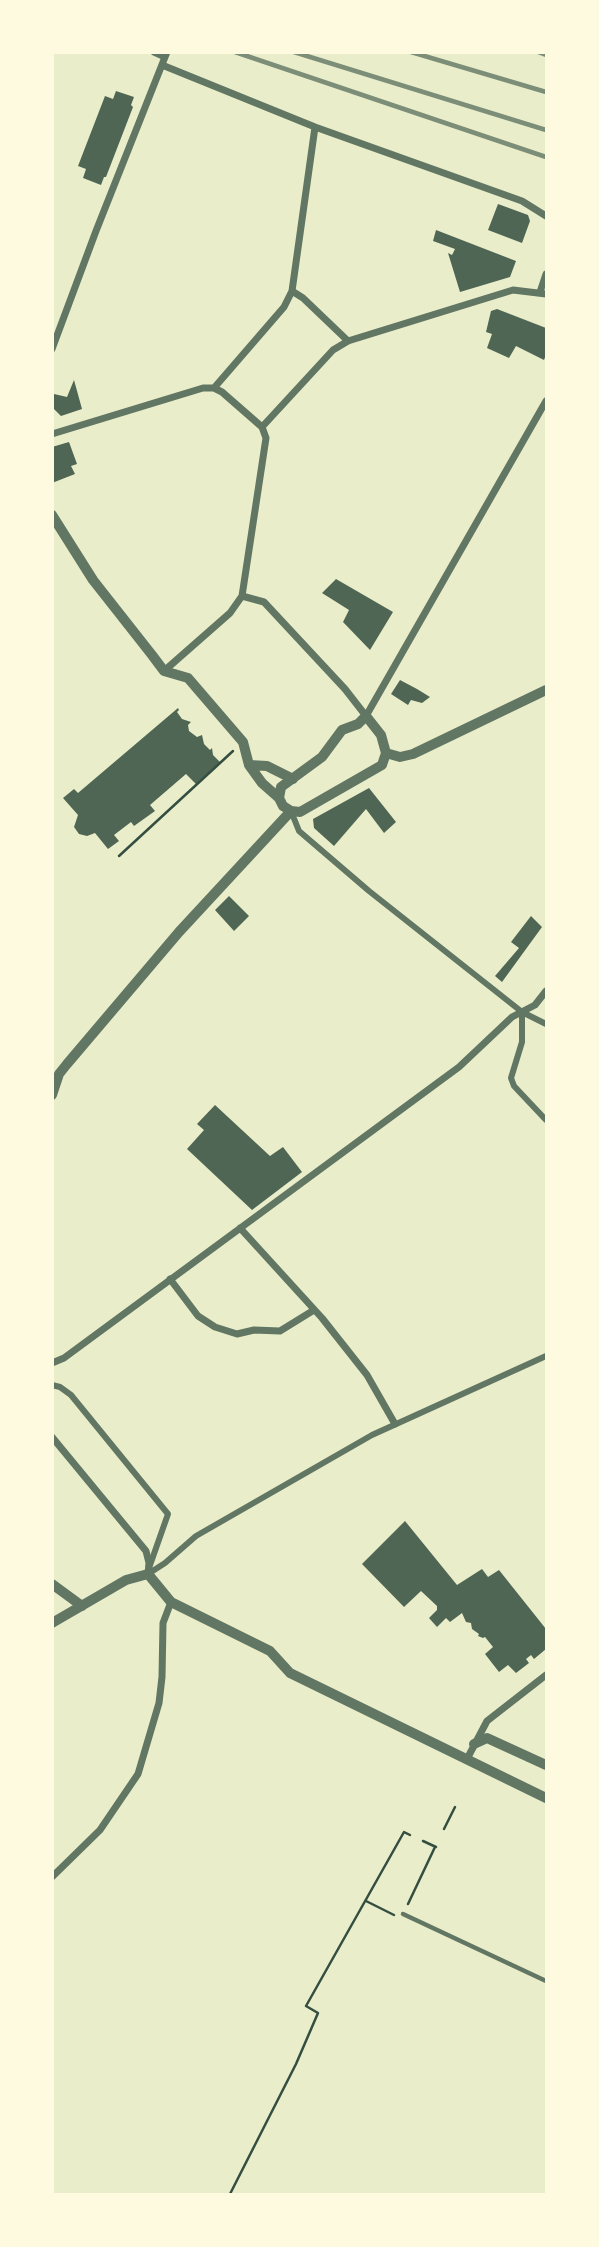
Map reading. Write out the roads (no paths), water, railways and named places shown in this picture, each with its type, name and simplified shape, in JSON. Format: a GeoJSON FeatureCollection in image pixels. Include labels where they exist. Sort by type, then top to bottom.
{"type":"FeatureCollection","features":[{"type":"Feature","properties":{"kind":"street"},"geometry":{"type":"LineString","coordinates":[[154,52],[315,127],[522,201],[547,216]]}},
{"type":"Feature","properties":{"kind":"street"},"geometry":{"type":"LineString","coordinates":[[52,349],[165,58]]}},
{"type":"Feature","properties":{"kind":"street"},"geometry":{"type":"LineString","coordinates":[[214,388],[284,307],[292,291],[315,127]]}},
{"type":"Feature","properties":{"kind":"street"},"geometry":{"type":"LineString","coordinates":[[262,427],[330,352],[348,341],[513,290],[543,293],[547,274]]}},
{"type":"Feature","properties":{"kind":"street"},"geometry":{"type":"LineString","coordinates":[[292,291],[303,298],[348,341]]}},
{"type":"Feature","properties":{"kind":"street"},"geometry":{"type":"LineString","coordinates":[[52,434],[203,388],[214,388],[222,392],[262,427],[266,438],[242,596],[230,614],[164,671]]}},
{"type":"Feature","properties":{"kind":"street"},"geometry":{"type":"LineString","coordinates":[[279,798],[281,787],[322,757],[342,730],[358,724],[366,716],[547,401]]}},
{"type":"Feature","properties":{"kind":"street"},"geometry":{"type":"LineString","coordinates":[[52,515],[93,580],[164,671],[188,678],[243,742],[249,765],[262,783],[279,798],[283,806],[300,813],[382,765],[386,753],[381,736],[345,689],[264,602],[242,596]]}},
{"type":"Feature","properties":{"kind":"street"},"geometry":{"type":"LineString","coordinates":[[386,753],[400,757],[413,754],[547,690]]}},
{"type":"Feature","properties":{"kind":"street"},"geometry":{"type":"LineString","coordinates":[[249,765],[267,766],[293,779]]}},
{"type":"Feature","properties":{"kind":"street"},"geometry":{"type":"LineString","coordinates":[[290,811],[299,831],[389,907],[522,1012],[547,1024]]}},
{"type":"Feature","properties":{"kind":"street"},"geometry":{"type":"LineString","coordinates":[[52,1095],[56,1073],[179,932],[290,811]]}},
{"type":"Feature","properties":{"kind":"street"},"geometry":{"type":"LineString","coordinates":[[52,1363],[64,1358],[459,1067],[512,1017],[535,1005],[547,991]]}},
{"type":"Feature","properties":{"kind":"street"},"geometry":{"type":"LineString","coordinates":[[522,1012],[522,1042],[512,1078],[514,1086],[547,1120]]}},
{"type":"Feature","properties":{"kind":"street"},"geometry":{"type":"LineString","coordinates":[[240,1228],[314,1310],[367,1375],[395,1424]]}},
{"type":"Feature","properties":{"kind":"street"},"geometry":{"type":"LineString","coordinates":[[170,1279],[198,1315],[215,1327],[237,1334],[254,1330],[280,1331],[314,1310]]}},
{"type":"Feature","properties":{"kind":"street"},"geometry":{"type":"LineString","coordinates":[[52,1623],[126,1580],[148,1574],[196,1536],[372,1435],[547,1356]]}},
{"type":"Feature","properties":{"kind":"street"},"geometry":{"type":"LineString","coordinates":[[52,1385],[71,1395],[168,1514],[148,1574]]}},
{"type":"Feature","properties":{"kind":"street"},"geometry":{"type":"LineString","coordinates":[[52,1437],[146,1551],[148,1574],[171,1602],[270,1651],[290,1673],[547,1798]]}},
{"type":"Feature","properties":{"kind":"street"},"geometry":{"type":"LineString","coordinates":[[52,1584],[82,1606]]}},
{"type":"Feature","properties":{"kind":"street"},"geometry":{"type":"LineString","coordinates":[[52,1877],[100,1830],[138,1773],[159,1703],[163,1623],[171,1602]]}},
{"type":"Feature","properties":{"kind":"street"},"geometry":{"type":"LineString","coordinates":[[467,1759],[487,1721],[547,1675]]}},
{"type":"Feature","properties":{"kind":"street"},"geometry":{"type":"LineString","coordinates":[[474,1744],[486,1738],[547,1765]]}},
{"type":"Feature","properties":{"kind":"lane"},"geometry":{"type":"LineString","coordinates":[[403,1914],[547,1981]]}},
{"type":"Feature","properties":{"kind":"railway"},"geometry":{"type":"LineString","coordinates":[[235,52],[546,157]]}},
{"type":"Feature","properties":{"kind":"railway"},"geometry":{"type":"LineString","coordinates":[[294,52],[546,130]]}},
{"type":"Feature","properties":{"kind":"railway"},"geometry":{"type":"LineString","coordinates":[[411,52],[546,92]]}},
{"type":"Feature","properties":{"kind":"railway"},"geometry":{"type":"LineString","coordinates":[[538,52],[546,55]]}}]}
